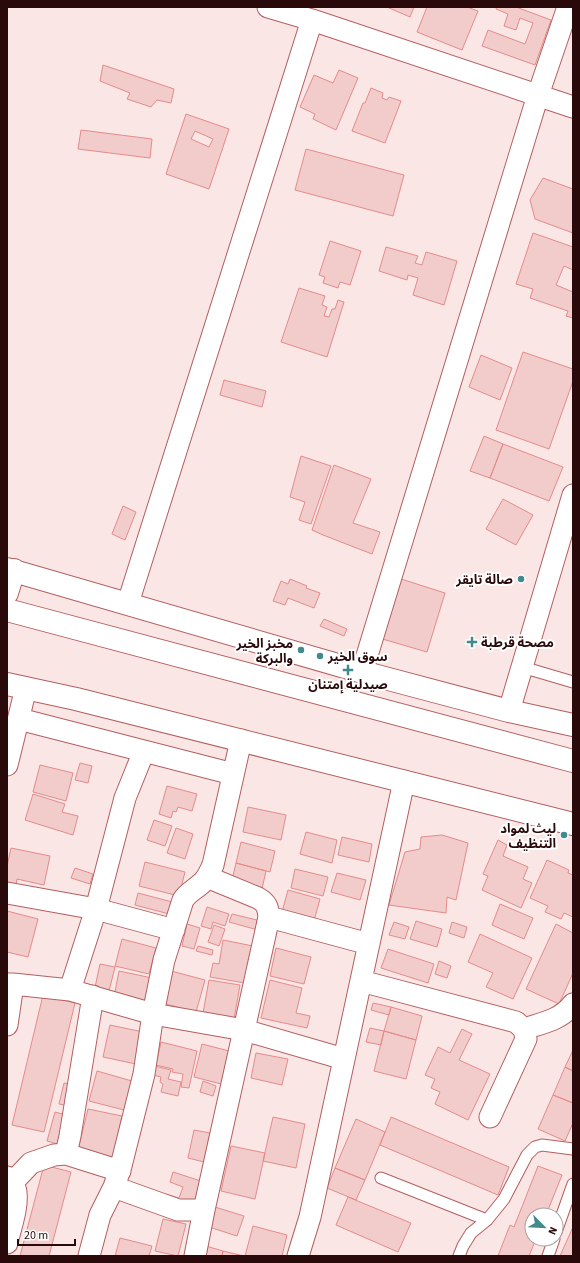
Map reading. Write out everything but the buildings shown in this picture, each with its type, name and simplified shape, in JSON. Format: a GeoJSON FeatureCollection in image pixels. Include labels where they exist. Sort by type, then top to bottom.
{"type":"FeatureCollection","features":[{"type":"Feature","properties":{"kind":"main road"},"geometry":{"type":"LineString","coordinates":[[7,593],[10,570],[362,672],[509,711],[573,725]]}},
{"type":"Feature","properties":{"kind":"main road"},"geometry":{"type":"LineString","coordinates":[[7,610],[573,761]]}},
{"type":"Feature","properties":{"kind":"main road"},"geometry":{"type":"LineString","coordinates":[[17,686],[76,699],[573,824]]}},
{"type":"Feature","properties":{"kind":"street"},"geometry":{"type":"LineString","coordinates":[[268,7],[312,20],[573,107]]}},
{"type":"Feature","properties":{"kind":"street"},"geometry":{"type":"LineString","coordinates":[[362,672],[538,95],[568,7]]}},
{"type":"Feature","properties":{"kind":"street"},"geometry":{"type":"LineString","coordinates":[[128,603],[312,20]]}},
{"type":"Feature","properties":{"kind":"street"},"geometry":{"type":"LineString","coordinates":[[509,711],[573,495]]}},
{"type":"Feature","properties":{"kind":"street"},"geometry":{"type":"LineString","coordinates":[[7,765],[19,719],[17,686]]}},
{"type":"Feature","properties":{"kind":"street"},"geometry":{"type":"LineString","coordinates":[[19,719],[233,774]]}},
{"type":"Feature","properties":{"kind":"street"},"geometry":{"type":"LineString","coordinates":[[89,1256],[100,1215],[117,1179],[144,1074],[153,1014],[164,960],[183,900],[188,893],[196,888],[207,877],[212,865],[241,740]]}},
{"type":"Feature","properties":{"kind":"street"},"geometry":{"type":"LineString","coordinates":[[70,990],[96,909],[125,798],[144,751]]}},
{"type":"Feature","properties":{"kind":"street"},"geometry":{"type":"LineString","coordinates":[[298,1256],[310,1218],[404,781]]}},
{"type":"Feature","properties":{"kind":"street"},"geometry":{"type":"LineString","coordinates":[[195,1256],[269,917],[268,906],[264,901],[207,877]]}},
{"type":"Feature","properties":{"kind":"street"},"geometry":{"type":"LineString","coordinates":[[7,893],[96,909],[174,930]]}},
{"type":"Feature","properties":{"kind":"street"},"geometry":{"type":"LineString","coordinates":[[269,917],[369,944]]}},
{"type":"Feature","properties":{"kind":"street"},"geometry":{"type":"LineString","coordinates":[[361,981],[516,1022],[524,1028],[526,1039],[490,1117]]}},
{"type":"Feature","properties":{"kind":"street"},"geometry":{"type":"LineString","coordinates":[[7,1025],[10,984],[70,990],[153,1014],[244,1030],[344,1059]]}},
{"type":"Feature","properties":{"kind":"street"},"geometry":{"type":"LineString","coordinates":[[66,1154],[93,996]]}},
{"type":"Feature","properties":{"kind":"street"},"geometry":{"type":"LineString","coordinates":[[524,1028],[556,1019],[567,1011],[573,1004]]}},
{"type":"Feature","properties":{"kind":"street"},"geometry":{"type":"LineString","coordinates":[[7,1243],[16,1206],[16,1193],[10,1180],[31,1163],[54,1155],[66,1154],[178,1210],[204,1210]]}},
{"type":"Feature","properties":{"kind":"lane"},"geometry":{"type":"LineString","coordinates":[[522,666],[573,682]]}},
{"type":"Feature","properties":{"kind":"lane"},"geometry":{"type":"LineString","coordinates":[[459,1256],[471,1233],[487,1220],[504,1199],[527,1155],[535,1147],[542,1145],[573,1150]]}},
{"type":"Feature","properties":{"kind":"lane"},"geometry":{"type":"LineString","coordinates":[[381,1178],[487,1220]]}},
{"type":"Feature","properties":{"kind":"lane"},"geometry":{"type":"LineString","coordinates":[[564,1209],[573,1184]]}},
{"type":"Feature","properties":{"kind":"place","name":"صالة تايقر"},"geometry":{"type":"Point","coordinates":[521,579]}},
{"type":"Feature","properties":{"kind":"place","name":"مصحة قرطبة"},"geometry":{"type":"Point","coordinates":[472,642]}},
{"type":"Feature","properties":{"kind":"place","name":"مخبز الخير والبركة"},"geometry":{"type":"Point","coordinates":[301,650]}},
{"type":"Feature","properties":{"kind":"place","name":"سوق الخير"},"geometry":{"type":"Point","coordinates":[320,656]}},
{"type":"Feature","properties":{"kind":"place","name":"صيدلية إمتنان"},"geometry":{"type":"Point","coordinates":[348,670]}},
{"type":"Feature","properties":{"kind":"place","name":"ليث لمواد التنظيف"},"geometry":{"type":"Point","coordinates":[564,835]}}]}
